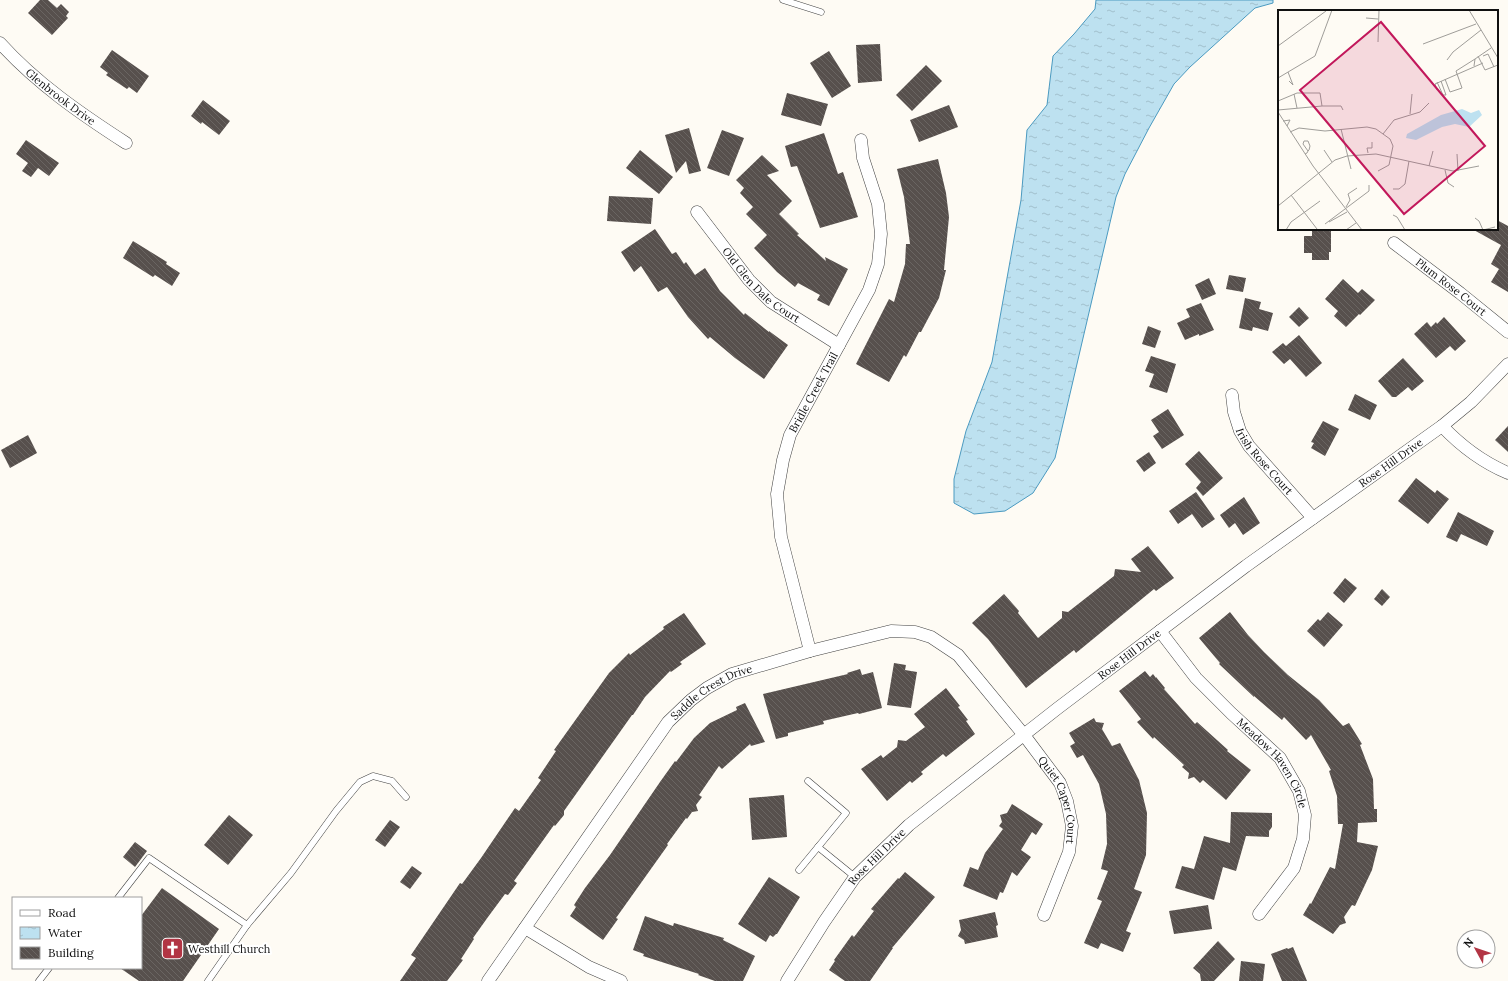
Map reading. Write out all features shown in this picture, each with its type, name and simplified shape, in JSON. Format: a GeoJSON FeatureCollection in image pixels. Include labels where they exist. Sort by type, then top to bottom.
{"type":"FeatureCollection","features":[{"type":"Feature","properties":{"kind":"street","name":"Glenbrook Drive"},"geometry":{"type":"LineString","coordinates":[[0,43],[58,95],[95,123],[126,143]]}},
{"type":"Feature","properties":{"kind":"street","name":"Bridle Creek Trail"},"geometry":{"type":"LineString","coordinates":[[810,651],[781,537],[777,494],[790,435],[869,290],[878,264],[881,234],[878,204],[863,158],[861,140]]}},
{"type":"Feature","properties":{"kind":"street","name":"Old Glen Dale Court"},"geometry":{"type":"LineString","coordinates":[[697,212],[750,280],[771,302],[839,345]]}},
{"type":"Feature","properties":{"kind":"street","name":"Plum Rose Court"},"geometry":{"type":"LineString","coordinates":[[1394,243],[1460,293],[1508,332]]}},
{"type":"Feature","properties":{"kind":"street","name":"Rose Hill Drive"},"geometry":{"type":"LineString","coordinates":[[787,981],[824,922],[855,877],[910,825],[1024,735],[1246,566],[1442,426],[1493,381],[1508,364]]}},
{"type":"Feature","properties":{"kind":"street","name":"Irish Rose Court"},"geometry":{"type":"LineString","coordinates":[[1232,395],[1234,412],[1240,431],[1249,446],[1313,518]]}},
{"type":"Feature","properties":{"kind":"street"},"geometry":{"type":"LineString","coordinates":[[1442,426],[1471,453],[1490,465],[1508,473]]}},
{"type":"Feature","properties":{"kind":"street","name":"Saddle Crest Drive"},"geometry":{"type":"LineString","coordinates":[[488,981],[668,722],[691,700],[707,688],[732,674],[810,651],[891,631],[915,632],[931,637],[958,655],[1024,735]]}},
{"type":"Feature","properties":{"kind":"street","name":"Meadow Haven Circle"},"geometry":{"type":"LineString","coordinates":[[1160,631],[1196,678],[1231,713],[1280,758],[1299,791],[1305,815],[1303,839],[1294,868],[1259,914]]}},
{"type":"Feature","properties":{"kind":"street","name":"Quiet Caper Court"},"geometry":{"type":"LineString","coordinates":[[1024,735],[1060,783],[1067,801],[1072,826],[1068,852],[1044,915]]}},
{"type":"Feature","properties":{"kind":"street"},"geometry":{"type":"LineString","coordinates":[[525,928],[589,967],[621,981]]}},
{"type":"Feature","properties":{"kind":"lane"},"geometry":{"type":"LineString","coordinates":[[783,0],[822,12]]}},
{"type":"Feature","properties":{"kind":"lane"},"geometry":{"type":"LineString","coordinates":[[208,981],[247,925],[291,873],[336,811],[360,782],[373,776],[392,781],[406,797]]}},
{"type":"Feature","properties":{"kind":"lane"},"geometry":{"type":"LineString","coordinates":[[799,870],[846,813],[808,781]]}},
{"type":"Feature","properties":{"kind":"lane"},"geometry":{"type":"LineString","coordinates":[[818,847],[855,877]]}},
{"type":"Feature","properties":{"kind":"lane"},"geometry":{"type":"LineString","coordinates":[[119,897],[149,858],[247,925]]}},
{"type":"Feature","properties":{"kind":"lane"},"geometry":{"type":"LineString","coordinates":[[39,981],[48,969]]}},
{"type":"Feature","properties":{"kind":"water"},"geometry":{"type":"Polygon","coordinates":[[[1096,0],[1273,0],[1273,3],[1255,8],[1190,67],[1174,84],[1125,174],[1116,197],[1055,458],[1033,493],[1005,511],[974,514],[954,503],[954,479],[966,431],[992,362],[1021,200],[1027,130],[1047,105],[1053,56],[1095,9],[1096,0]]]}},
{"type":"Feature","properties":{"kind":"building"},"geometry":{"type":"Polygon","coordinates":[[[40,0],[48,0],[57,8],[61,4],[69,12],[66,16],[68,18],[52,35],[28,13],[40,0]]]}},
{"type":"Feature","properties":{"kind":"building"},"geometry":{"type":"Polygon","coordinates":[[[880,44],[882,81],[858,83],[856,45],[880,44]]]}},
{"type":"Feature","properties":{"kind":"building"},"geometry":{"type":"Polygon","coordinates":[[[112,50],[149,76],[137,93],[129,87],[127,89],[106,75],[108,73],[100,67],[112,50]]]}},
{"type":"Feature","properties":{"kind":"building"},"geometry":{"type":"Polygon","coordinates":[[[829,51],[851,86],[832,98],[810,63],[829,51]]]}},
{"type":"Feature","properties":{"kind":"building"},"geometry":{"type":"Polygon","coordinates":[[[926,65],[942,81],[912,111],[896,95],[926,65]]]}},
{"type":"Feature","properties":{"kind":"building"},"geometry":{"type":"Polygon","coordinates":[[[787,93],[828,104],[821,126],[781,115],[787,93]]]}},
{"type":"Feature","properties":{"kind":"building"},"geometry":{"type":"Polygon","coordinates":[[[203,100],[230,121],[219,135],[202,122],[201,124],[191,116],[203,100]]]}},
{"type":"Feature","properties":{"kind":"building"},"geometry":{"type":"Polygon","coordinates":[[[949,105],[958,127],[919,142],[910,120],[949,105]]]}},
{"type":"Feature","properties":{"kind":"building"},"geometry":{"type":"Polygon","coordinates":[[[689,128],[701,171],[689,174],[686,161],[676,173],[665,135],[689,128]]]}},
{"type":"Feature","properties":{"kind":"building"},"geometry":{"type":"Polygon","coordinates":[[[722,130],[744,138],[729,176],[707,168],[722,130]]]}},
{"type":"Feature","properties":{"kind":"building"},"geometry":{"type":"Polygon","coordinates":[[[824,133],[838,174],[843,172],[858,217],[820,228],[797,166],[791,167],[785,146],[824,133]]]}},
{"type":"Feature","properties":{"kind":"building"},"geometry":{"type":"Polygon","coordinates":[[[26,140],[59,163],[49,176],[38,168],[31,177],[22,171],[28,163],[16,154],[26,140]]]}},
{"type":"Feature","properties":{"kind":"building"},"geometry":{"type":"Polygon","coordinates":[[[640,150],[673,177],[659,194],[626,168],[640,150]]]}},
{"type":"Feature","properties":{"kind":"building"},"geometry":{"type":"Polygon","coordinates":[[[762,155],[779,171],[767,175],[792,201],[779,214],[799,234],[797,235],[826,261],[825,257],[848,269],[829,306],[817,300],[820,295],[798,283],[795,287],[777,272],[754,248],[767,235],[746,214],[753,207],[740,193],[744,188],[736,180],[762,155]]]}},
{"type":"Feature","properties":{"kind":"building"},"geometry":{"type":"Polygon","coordinates":[[[938,159],[946,193],[949,217],[944,270],[946,270],[939,298],[921,332],[919,332],[906,357],[904,355],[889,382],[856,364],[889,299],[894,302],[905,264],[906,244],[910,244],[904,197],[897,169],[938,159]]]}},
{"type":"Feature","properties":{"kind":"building"},"geometry":{"type":"Polygon","coordinates":[[[609,196],[653,198],[651,224],[607,221],[609,196]]]}},
{"type":"Feature","properties":{"kind":"building"},"geometry":{"type":"Polygon","coordinates":[[[1498,221],[1508,226],[1508,292],[1491,282],[1499,269],[1491,264],[1501,245],[1474,230],[1498,230],[1498,221]]]}},
{"type":"Feature","properties":{"kind":"building"},"geometry":{"type":"Polygon","coordinates":[[[655,229],[672,254],[676,252],[684,264],[686,262],[695,275],[705,268],[720,291],[744,315],[745,313],[788,345],[764,379],[735,358],[710,337],[708,339],[688,317],[667,287],[658,292],[641,266],[634,272],[621,252],[655,229]]]}},
{"type":"Feature","properties":{"kind":"building"},"geometry":{"type":"Polygon","coordinates":[[[1312,230],[1331,230],[1331,252],[1329,252],[1329,260],[1312,260],[1312,253],[1304,253],[1304,236],[1312,236],[1312,230]]]}},
{"type":"Feature","properties":{"kind":"building"},"geometry":{"type":"Polygon","coordinates":[[[133,241],[167,262],[166,264],[180,273],[172,286],[155,275],[153,277],[123,258],[133,241]]]}},
{"type":"Feature","properties":{"kind":"building"},"geometry":{"type":"Polygon","coordinates":[[[1229,275],[1246,278],[1243,292],[1226,289],[1229,275]]]}},
{"type":"Feature","properties":{"kind":"building"},"geometry":{"type":"Polygon","coordinates":[[[1209,278],[1216,294],[1202,300],[1195,285],[1209,278]]]}},
{"type":"Feature","properties":{"kind":"building"},"geometry":{"type":"Polygon","coordinates":[[[1343,279],[1358,293],[1362,289],[1375,300],[1346,327],[1334,316],[1338,311],[1325,299],[1343,279]]]}},
{"type":"Feature","properties":{"kind":"building"},"geometry":{"type":"Polygon","coordinates":[[[1245,298],[1261,302],[1259,309],[1273,313],[1268,331],[1253,327],[1252,331],[1239,328],[1245,298]]]}},
{"type":"Feature","properties":{"kind":"building"},"geometry":{"type":"Polygon","coordinates":[[[1201,303],[1214,330],[1185,340],[1177,323],[1190,317],[1186,309],[1201,303]]]}},
{"type":"Feature","properties":{"kind":"building"},"geometry":{"type":"Polygon","coordinates":[[[1299,307],[1309,318],[1299,327],[1289,317],[1299,307]]]}},
{"type":"Feature","properties":{"kind":"building"},"geometry":{"type":"Polygon","coordinates":[[[1444,317],[1466,341],[1455,351],[1450,346],[1436,358],[1414,334],[1427,322],[1431,327],[1436,322],[1437,324],[1444,317]]]}},
{"type":"Feature","properties":{"kind":"building"},"geometry":{"type":"Polygon","coordinates":[[[1148,326],[1161,331],[1155,348],[1142,344],[1148,326]]]}},
{"type":"Feature","properties":{"kind":"building"},"geometry":{"type":"Polygon","coordinates":[[[1299,335],[1322,363],[1306,377],[1290,359],[1284,364],[1272,352],[1283,343],[1286,346],[1299,335]]]}},
{"type":"Feature","properties":{"kind":"building"},"geometry":{"type":"Polygon","coordinates":[[[1151,356],[1176,364],[1167,393],[1149,387],[1154,374],[1145,371],[1151,356]]]}},
{"type":"Feature","properties":{"kind":"building"},"geometry":{"type":"Polygon","coordinates":[[[1403,358],[1424,381],[1412,391],[1408,387],[1396,397],[1392,397],[1378,381],[1403,358]]]}},
{"type":"Feature","properties":{"kind":"building"},"geometry":{"type":"Polygon","coordinates":[[[1355,394],[1377,405],[1370,420],[1348,410],[1355,394]]]}},
{"type":"Feature","properties":{"kind":"building"},"geometry":{"type":"Polygon","coordinates":[[[1168,409],[1184,435],[1162,449],[1153,436],[1159,432],[1151,420],[1168,409]]]}},
{"type":"Feature","properties":{"kind":"building"},"geometry":{"type":"Polygon","coordinates":[[[1323,421],[1339,429],[1325,456],[1311,448],[1314,443],[1311,442],[1323,421]]]}},
{"type":"Feature","properties":{"kind":"building"},"geometry":{"type":"Polygon","coordinates":[[[1508,426],[1508,452],[1495,440],[1508,426]]]}},
{"type":"Feature","properties":{"kind":"building"},"geometry":{"type":"Polygon","coordinates":[[[28,435],[37,453],[10,468],[1,450],[28,435]]]}},
{"type":"Feature","properties":{"kind":"building"},"geometry":{"type":"Polygon","coordinates":[[[1199,451],[1223,478],[1203,496],[1196,488],[1201,482],[1185,464],[1199,451]]]}},
{"type":"Feature","properties":{"kind":"building"},"geometry":{"type":"Polygon","coordinates":[[[1149,452],[1156,463],[1144,472],[1136,461],[1149,452]]]}},
{"type":"Feature","properties":{"kind":"building"},"geometry":{"type":"Polygon","coordinates":[[[1416,478],[1435,493],[1437,490],[1449,499],[1428,524],[1398,501],[1416,478]]]}},
{"type":"Feature","properties":{"kind":"building"},"geometry":{"type":"Polygon","coordinates":[[[1196,492],[1215,519],[1202,528],[1192,514],[1178,524],[1169,511],[1196,492]]]}},
{"type":"Feature","properties":{"kind":"building"},"geometry":{"type":"Polygon","coordinates":[[[1244,497],[1260,523],[1243,535],[1235,523],[1229,528],[1220,515],[1244,497]]]}},
{"type":"Feature","properties":{"kind":"building"},"geometry":{"type":"Polygon","coordinates":[[[1458,512],[1494,531],[1487,546],[1461,534],[1457,542],[1446,537],[1458,512]]]}},
{"type":"Feature","properties":{"kind":"building"},"geometry":{"type":"Polygon","coordinates":[[[1148,546],[1174,578],[1156,591],[1154,589],[1076,653],[1074,650],[1026,688],[988,639],[972,623],[1004,594],[1019,611],[1018,613],[1038,638],[1062,618],[1062,611],[1068,612],[1114,576],[1115,569],[1141,572],[1131,559],[1148,546]]]}},
{"type":"Feature","properties":{"kind":"building"},"geometry":{"type":"Polygon","coordinates":[[[1345,578],[1357,588],[1344,603],[1333,593],[1345,578]]]}},
{"type":"Feature","properties":{"kind":"building"},"geometry":{"type":"Polygon","coordinates":[[[1382,589],[1390,597],[1382,606],[1374,599],[1382,589]]]}},
{"type":"Feature","properties":{"kind":"building"},"geometry":{"type":"Polygon","coordinates":[[[1230,612],[1248,635],[1288,675],[1319,700],[1343,726],[1349,723],[1362,744],[1360,745],[1373,779],[1374,809],[1377,809],[1377,822],[1358,823],[1357,842],[1378,846],[1372,870],[1355,906],[1352,905],[1344,917],[1346,923],[1340,925],[1333,934],[1303,915],[1310,903],[1311,904],[1330,867],[1335,869],[1343,824],[1338,824],[1337,796],[1329,771],[1331,770],[1311,735],[1306,740],[1284,717],[1282,720],[1254,697],[1219,664],[1220,663],[1199,638],[1230,612]]]}},
{"type":"Feature","properties":{"kind":"building"},"geometry":{"type":"Polygon","coordinates":[[[1328,612],[1343,625],[1324,647],[1307,631],[1318,619],[1320,621],[1328,612]]]}},
{"type":"Feature","properties":{"kind":"building"},"geometry":{"type":"Polygon","coordinates":[[[684,613],[706,644],[680,662],[682,664],[671,672],[670,671],[645,697],[564,811],[564,815],[555,826],[554,825],[514,881],[517,883],[508,895],[505,894],[473,938],[474,939],[461,959],[463,960],[447,981],[400,981],[416,958],[411,955],[460,883],[462,884],[515,808],[519,811],[541,780],[538,778],[556,751],[554,750],[609,673],[629,653],[630,655],[664,629],[663,627],[684,613]]]}},
{"type":"Feature","properties":{"kind":"building"},"geometry":{"type":"Polygon","coordinates":[[[894,663],[906,665],[905,670],[917,672],[911,708],[887,705],[894,663]]]}},
{"type":"Feature","properties":{"kind":"building"},"geometry":{"type":"Polygon","coordinates":[[[860,669],[862,675],[873,672],[882,708],[823,721],[824,724],[788,733],[788,736],[776,739],[763,694],[848,674],[847,673],[860,669]]]}},
{"type":"Feature","properties":{"kind":"building"},"geometry":{"type":"Polygon","coordinates":[[[1145,671],[1150,677],[1153,674],[1156,677],[1165,688],[1164,689],[1195,724],[1197,722],[1228,750],[1227,751],[1251,770],[1226,800],[1203,780],[1200,783],[1194,777],[1188,779],[1189,773],[1182,767],[1184,765],[1154,737],[1153,739],[1137,722],[1141,719],[1119,691],[1145,671]]]}},
{"type":"Feature","properties":{"kind":"building"},"geometry":{"type":"Polygon","coordinates":[[[946,688],[960,706],[958,707],[968,720],[966,721],[975,734],[946,757],[943,754],[921,772],[923,774],[912,783],[910,781],[887,801],[861,769],[881,755],[883,758],[897,747],[898,740],[906,741],[925,727],[914,714],[946,688]]]}},
{"type":"Feature","properties":{"kind":"building"},"geometry":{"type":"Polygon","coordinates":[[[745,703],[765,742],[751,746],[750,744],[722,769],[719,766],[699,795],[702,797],[696,805],[698,811],[692,812],[687,819],[686,818],[616,918],[618,919],[603,940],[570,916],[576,907],[574,905],[675,761],[676,762],[694,738],[710,723],[737,710],[736,707],[745,703]]]}},
{"type":"Feature","properties":{"kind":"building"},"geometry":{"type":"Polygon","coordinates":[[[1094,718],[1096,722],[1104,723],[1102,729],[1112,746],[1120,743],[1139,780],[1147,813],[1146,855],[1134,889],[1142,892],[1126,931],[1131,933],[1123,952],[1101,943],[1098,949],[1084,943],[1102,901],[1097,899],[1108,871],[1101,869],[1107,844],[1106,814],[1099,784],[1083,755],[1077,758],[1070,746],[1075,743],[1069,733],[1094,718]]]}},
{"type":"Feature","properties":{"kind":"building"},"geometry":{"type":"Polygon","coordinates":[[[784,795],[787,837],[752,840],[749,798],[784,795]]]}},
{"type":"Feature","properties":{"kind":"building"},"geometry":{"type":"Polygon","coordinates":[[[1012,804],[1043,824],[1036,835],[1032,832],[1021,850],[1031,857],[1017,876],[1012,872],[1003,893],[1000,892],[997,900],[963,886],[970,867],[978,870],[985,853],[1003,829],[999,826],[1002,822],[1000,815],[1007,813],[1012,804]]]}},
{"type":"Feature","properties":{"kind":"building"},"geometry":{"type":"Polygon","coordinates":[[[1231,812],[1272,813],[1272,827],[1269,831],[1269,837],[1246,836],[1236,871],[1223,867],[1214,900],[1175,888],[1182,866],[1194,869],[1204,836],[1230,843],[1231,812]]]}},
{"type":"Feature","properties":{"kind":"building"},"geometry":{"type":"Polygon","coordinates":[[[229,815],[253,835],[228,865],[204,845],[229,815]]]}},
{"type":"Feature","properties":{"kind":"building"},"geometry":{"type":"Polygon","coordinates":[[[390,820],[400,827],[385,847],[375,840],[390,820]]]}},
{"type":"Feature","properties":{"kind":"building"},"geometry":{"type":"Polygon","coordinates":[[[135,842],[147,851],[135,867],[123,857],[135,842]]]}},
{"type":"Feature","properties":{"kind":"building"},"geometry":{"type":"Polygon","coordinates":[[[412,866],[422,873],[410,889],[400,882],[412,866]]]}},
{"type":"Feature","properties":{"kind":"building"},"geometry":{"type":"Polygon","coordinates":[[[905,872],[935,897],[892,948],[870,981],[845,981],[829,970],[835,961],[834,960],[852,935],[854,937],[874,911],[871,909],[905,872]]]}},
{"type":"Feature","properties":{"kind":"building"},"geometry":{"type":"Polygon","coordinates":[[[769,877],[800,897],[777,934],[773,937],[770,935],[766,942],[738,924],[769,877]]]}},
{"type":"Feature","properties":{"kind":"building","name":"Westhill Church"},"geometry":{"type":"Polygon","coordinates":[[[162,888],[219,929],[183,981],[139,981],[121,969],[142,969],[142,915],[162,888]]]}},
{"type":"Feature","properties":{"kind":"building"},"geometry":{"type":"Polygon","coordinates":[[[1208,905],[1212,929],[1174,934],[1169,911],[1208,905]]]}},
{"type":"Feature","properties":{"kind":"building"},"geometry":{"type":"Polygon","coordinates":[[[995,912],[998,925],[996,926],[998,937],[965,944],[964,940],[958,936],[961,930],[959,920],[995,912]]]}},
{"type":"Feature","properties":{"kind":"building"},"geometry":{"type":"Polygon","coordinates":[[[645,916],[673,926],[674,923],[724,938],[723,940],[755,956],[743,981],[715,981],[698,975],[699,974],[643,956],[644,954],[633,950],[645,916]]]}},
{"type":"Feature","properties":{"kind":"building"},"geometry":{"type":"Polygon","coordinates":[[[1218,941],[1235,959],[1214,981],[1201,981],[1200,974],[1193,968],[1218,941]]]}},
{"type":"Feature","properties":{"kind":"building"},"geometry":{"type":"Polygon","coordinates":[[[1293,947],[1307,981],[1282,981],[1271,954],[1293,947]]]}},
{"type":"Feature","properties":{"kind":"building"},"geometry":{"type":"Polygon","coordinates":[[[1241,961],[1265,964],[1263,981],[1239,981],[1241,961]]]}},
{"type":"Feature","properties":{"kind":"place","name":"Westhill Church"},"geometry":{"type":"Point","coordinates":[173,949]}}]}
